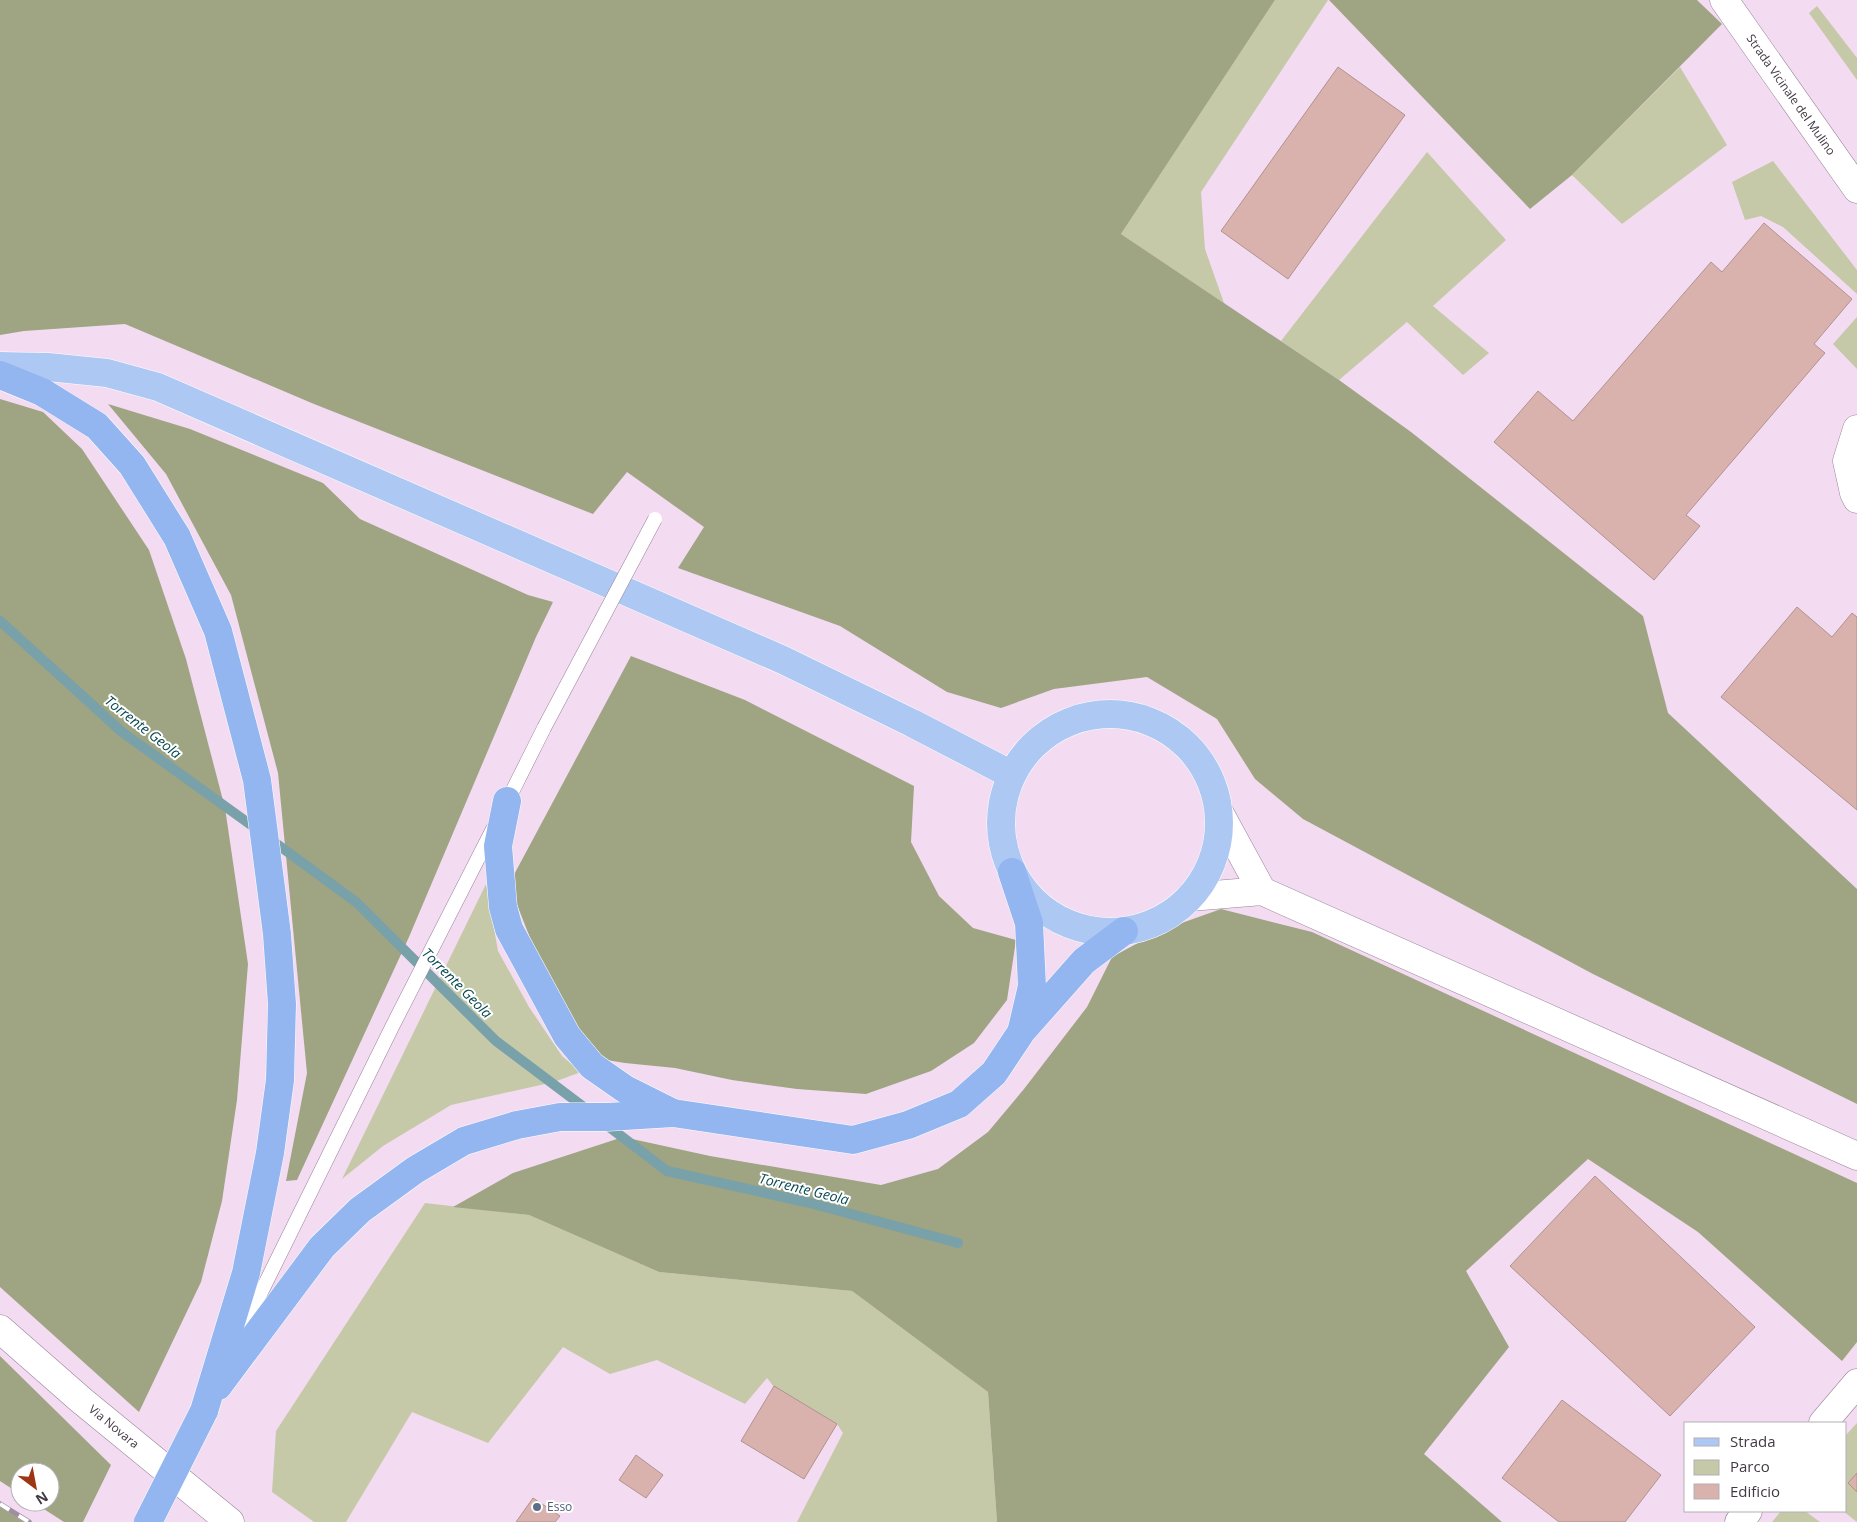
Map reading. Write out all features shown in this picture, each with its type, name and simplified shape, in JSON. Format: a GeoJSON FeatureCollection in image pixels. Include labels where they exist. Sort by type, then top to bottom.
{"type":"FeatureCollection","features":[{"type":"Feature","properties":{"kind":"highway"},"geometry":{"type":"LineString","coordinates":[[0,375],[42,392],[97,426],[132,465],[177,537],[218,631],[257,780],[268,863],[277,934],[282,1004],[280,1080],[270,1153],[246,1273],[206,1405],[148,1522]]}},
{"type":"Feature","properties":{"kind":"highway"},"geometry":{"type":"LineString","coordinates":[[507,801],[498,846],[503,906],[509,929],[567,1036],[592,1066],[625,1089],[673,1113]]}},
{"type":"Feature","properties":{"kind":"highway"},"geometry":{"type":"LineString","coordinates":[[1012,872],[1029,923],[1032,986],[1022,1031]]}},
{"type":"Feature","properties":{"kind":"highway"},"geometry":{"type":"LineString","coordinates":[[206,1405],[322,1247],[360,1210],[415,1170],[464,1141],[517,1125],[560,1117],[608,1117],[673,1113],[853,1140],[908,1125],[959,1104],[994,1073],[1022,1031],[1084,961],[1124,931]]}},
{"type":"Feature","properties":{"kind":"main road"},"geometry":{"type":"LineString","coordinates":[[0,366],[48,367],[107,373],[158,388],[783,660],[1012,775]]}},
{"type":"Feature","properties":{"kind":"main road"},"geometry":{"type":"LineString","coordinates":[[1095,714],[1131,715],[1164,727],[1192,750],[1211,779],[1220,814],[1218,844],[1207,873],[1190,897],[1171,913],[1148,925],[1124,931],[1090,930],[1059,919],[1032,899],[1012,872],[1002,840],[1002,807],[1012,775],[1032,746],[1062,725],[1095,714]]}},
{"type":"Feature","properties":{"kind":"street","name":"Strada Vicinale del Mulino"},"geometry":{"type":"LineString","coordinates":[[1724,0],[1857,189]]}},
{"type":"Feature","properties":{"kind":"street"},"geometry":{"type":"LineString","coordinates":[[1857,429],[1847,461],[1857,499]]}},
{"type":"Feature","properties":{"kind":"street"},"geometry":{"type":"LineString","coordinates":[[1220,814],[1262,891]]}},
{"type":"Feature","properties":{"kind":"street"},"geometry":{"type":"LineString","coordinates":[[1190,897],[1262,891],[1857,1156]]}},
{"type":"Feature","properties":{"kind":"street","name":"Via Novara"},"geometry":{"type":"LineString","coordinates":[[0,1329],[81,1400],[230,1522]]}},
{"type":"Feature","properties":{"kind":"street"},"geometry":{"type":"LineString","coordinates":[[1824,1422],[1857,1383]]}},
{"type":"Feature","properties":{"kind":"street"},"geometry":{"type":"LineString","coordinates":[[1739,1522],[1747,1512]]}},
{"type":"Feature","properties":{"kind":"lane"},"geometry":{"type":"LineString","coordinates":[[206,1405],[393,1026],[507,801],[655,519]]}},
{"type":"Feature","properties":{"kind":"green space"},"geometry":{"type":"Polygon","coordinates":[[[0,0],[1275,0],[1121,234],[1339,380],[1411,432],[1643,616],[1668,713],[1857,889],[1857,1104],[1593,974],[1303,819],[1255,779],[1217,719],[1147,677],[1054,689],[1001,708],[947,692],[840,626],[678,568],[704,527],[627,472],[593,514],[314,404],[125,324],[24,331],[0,335],[0,0]]]}},
{"type":"Feature","properties":{"kind":"green space"},"geometry":{"type":"Polygon","coordinates":[[[1275,0],[1328,0],[1201,192],[1205,249],[1224,303],[1121,234],[1275,0]]]}},
{"type":"Feature","properties":{"kind":"green space"},"geometry":{"type":"Polygon","coordinates":[[[1329,0],[1697,0],[1722,24],[1572,175],[1530,209],[1329,0]]]}},
{"type":"Feature","properties":{"kind":"green space"},"geometry":{"type":"Polygon","coordinates":[[[1817,6],[1857,58],[1857,80],[1809,13],[1817,6]]]}},
{"type":"Feature","properties":{"kind":"green space"},"geometry":{"type":"Polygon","coordinates":[[[1680,67],[1727,145],[1622,224],[1572,175],[1680,67]]]}},
{"type":"Feature","properties":{"kind":"green space"},"geometry":{"type":"Polygon","coordinates":[[[1427,152],[1506,240],[1433,306],[1489,353],[1463,375],[1407,322],[1339,380],[1281,341],[1427,152]]]}},
{"type":"Feature","properties":{"kind":"green space"},"geometry":{"type":"Polygon","coordinates":[[[1773,161],[1857,270],[1857,294],[1783,227],[1761,216],[1745,220],[1732,182],[1773,161]]]}},
{"type":"Feature","properties":{"kind":"green space"},"geometry":{"type":"Polygon","coordinates":[[[1857,317],[1857,369],[1833,344],[1857,317]]]}},
{"type":"Feature","properties":{"kind":"green space"},"geometry":{"type":"Polygon","coordinates":[[[0,399],[43,412],[82,449],[149,550],[186,659],[225,808],[248,964],[237,1100],[222,1201],[201,1282],[139,1412],[0,1287],[0,399]]]}},
{"type":"Feature","properties":{"kind":"green space"},"geometry":{"type":"Polygon","coordinates":[[[108,404],[190,429],[323,483],[360,519],[528,595],[553,602],[536,637],[409,937],[297,1180],[286,1181],[307,1073],[278,773],[231,595],[166,474],[108,404]]]}},
{"type":"Feature","properties":{"kind":"green space"},"geometry":{"type":"Polygon","coordinates":[[[631,656],[745,700],[914,786],[911,842],[939,896],[973,928],[1016,940],[1007,1000],[974,1043],[931,1071],[866,1094],[797,1089],[732,1080],[675,1068],[588,1057],[550,989],[509,884],[631,656]]]}},
{"type":"Feature","properties":{"kind":"green space"},"geometry":{"type":"Polygon","coordinates":[[[486,884],[498,951],[529,1007],[562,1056],[581,1072],[554,1082],[451,1105],[383,1146],[342,1179],[486,884]]]}},
{"type":"Feature","properties":{"kind":"green space"},"geometry":{"type":"Polygon","coordinates":[[[1221,909],[1312,932],[1857,1183],[1857,1342],[1842,1361],[1698,1232],[1588,1159],[1466,1271],[1509,1347],[1424,1454],[1502,1522],[997,1522],[988,1392],[852,1291],[659,1272],[529,1215],[453,1207],[513,1173],[623,1137],[710,1156],[881,1185],[938,1169],[988,1132],[1024,1089],[1087,1007],[1112,957],[1162,930],[1221,909]]]}},
{"type":"Feature","properties":{"kind":"green space"},"geometry":{"type":"Polygon","coordinates":[[[425,1203],[529,1215],[659,1272],[852,1291],[988,1392],[997,1522],[797,1522],[843,1433],[837,1424],[774,1387],[767,1378],[745,1404],[657,1360],[610,1374],[563,1347],[488,1443],[412,1412],[346,1522],[314,1522],[272,1492],[276,1431],[425,1203]]]}},
{"type":"Feature","properties":{"kind":"green space"},"geometry":{"type":"Polygon","coordinates":[[[0,1356],[111,1465],[83,1522],[64,1522],[48,1512],[60,1512],[60,1462],[10,1462],[10,1488],[0,1481],[0,1356]]]}},
{"type":"Feature","properties":{"kind":"green space"},"geometry":{"type":"Polygon","coordinates":[[[1857,1423],[1857,1522],[1844,1512],[1847,1512],[1847,1434],[1857,1423]]]}},
{"type":"Feature","properties":{"kind":"green space"},"geometry":{"type":"Polygon","coordinates":[[[0,1507],[24,1522],[0,1522],[0,1507]]]}},
{"type":"Feature","properties":{"kind":"green space"},"geometry":{"type":"Polygon","coordinates":[[[1780,1512],[1806,1512],[1820,1522],[1772,1522],[1780,1512]]]}},
{"type":"Feature","properties":{"kind":"building"},"geometry":{"type":"Polygon","coordinates":[[[1338,67],[1405,115],[1288,279],[1221,231],[1338,67]]]}},
{"type":"Feature","properties":{"kind":"building"},"geometry":{"type":"Polygon","coordinates":[[[1764,223],[1852,299],[1814,344],[1825,353],[1686,515],[1700,526],[1654,580],[1494,442],[1538,391],[1573,421],[1711,262],[1722,272],[1764,223]]]}},
{"type":"Feature","properties":{"kind":"building"},"geometry":{"type":"Polygon","coordinates":[[[1797,607],[1832,637],[1852,613],[1857,617],[1857,810],[1721,697],[1797,607]]]}},
{"type":"Feature","properties":{"kind":"building"},"geometry":{"type":"Polygon","coordinates":[[[1595,1176],[1755,1327],[1670,1416],[1510,1266],[1595,1176]]]}},
{"type":"Feature","properties":{"kind":"building"},"geometry":{"type":"Polygon","coordinates":[[[774,1386],[837,1424],[804,1479],[741,1441],[774,1386]]]}},
{"type":"Feature","properties":{"kind":"building"},"geometry":{"type":"Polygon","coordinates":[[[1562,1400],[1661,1475],[1625,1522],[1559,1522],[1502,1478],[1562,1400]]]}},
{"type":"Feature","properties":{"kind":"building"},"geometry":{"type":"Polygon","coordinates":[[[636,1455],[663,1475],[646,1498],[619,1480],[636,1455]]]}},
{"type":"Feature","properties":{"kind":"building"},"geometry":{"type":"Polygon","coordinates":[[[1857,1473],[1857,1492],[1848,1483],[1857,1473]]]}},
{"type":"Feature","properties":{"kind":"building","name":"Esso"},"geometry":{"type":"Polygon","coordinates":[[[533,1498],[560,1516],[555,1522],[516,1522],[533,1498]]]}},
{"type":"Feature","properties":{"kind":"waterway","name":"Torrente Geola"},"geometry":{"type":"LineString","coordinates":[[0,621],[122,732],[258,830]]}},
{"type":"Feature","properties":{"kind":"waterway","name":"Torrente Geola"},"geometry":{"type":"LineString","coordinates":[[270,839],[356,902],[496,1041],[589,1111]]}},
{"type":"Feature","properties":{"kind":"waterway","name":"Torrente Geola"},"geometry":{"type":"LineString","coordinates":[[604,1123],[667,1171],[810,1203],[958,1243]]}},
{"type":"Feature","properties":{"kind":"railway"},"geometry":{"type":"LineString","coordinates":[[0,1504],[29,1522]]}},
{"type":"Feature","properties":{"kind":"place","name":"Esso"},"geometry":{"type":"Point","coordinates":[537,1507]}}]}
